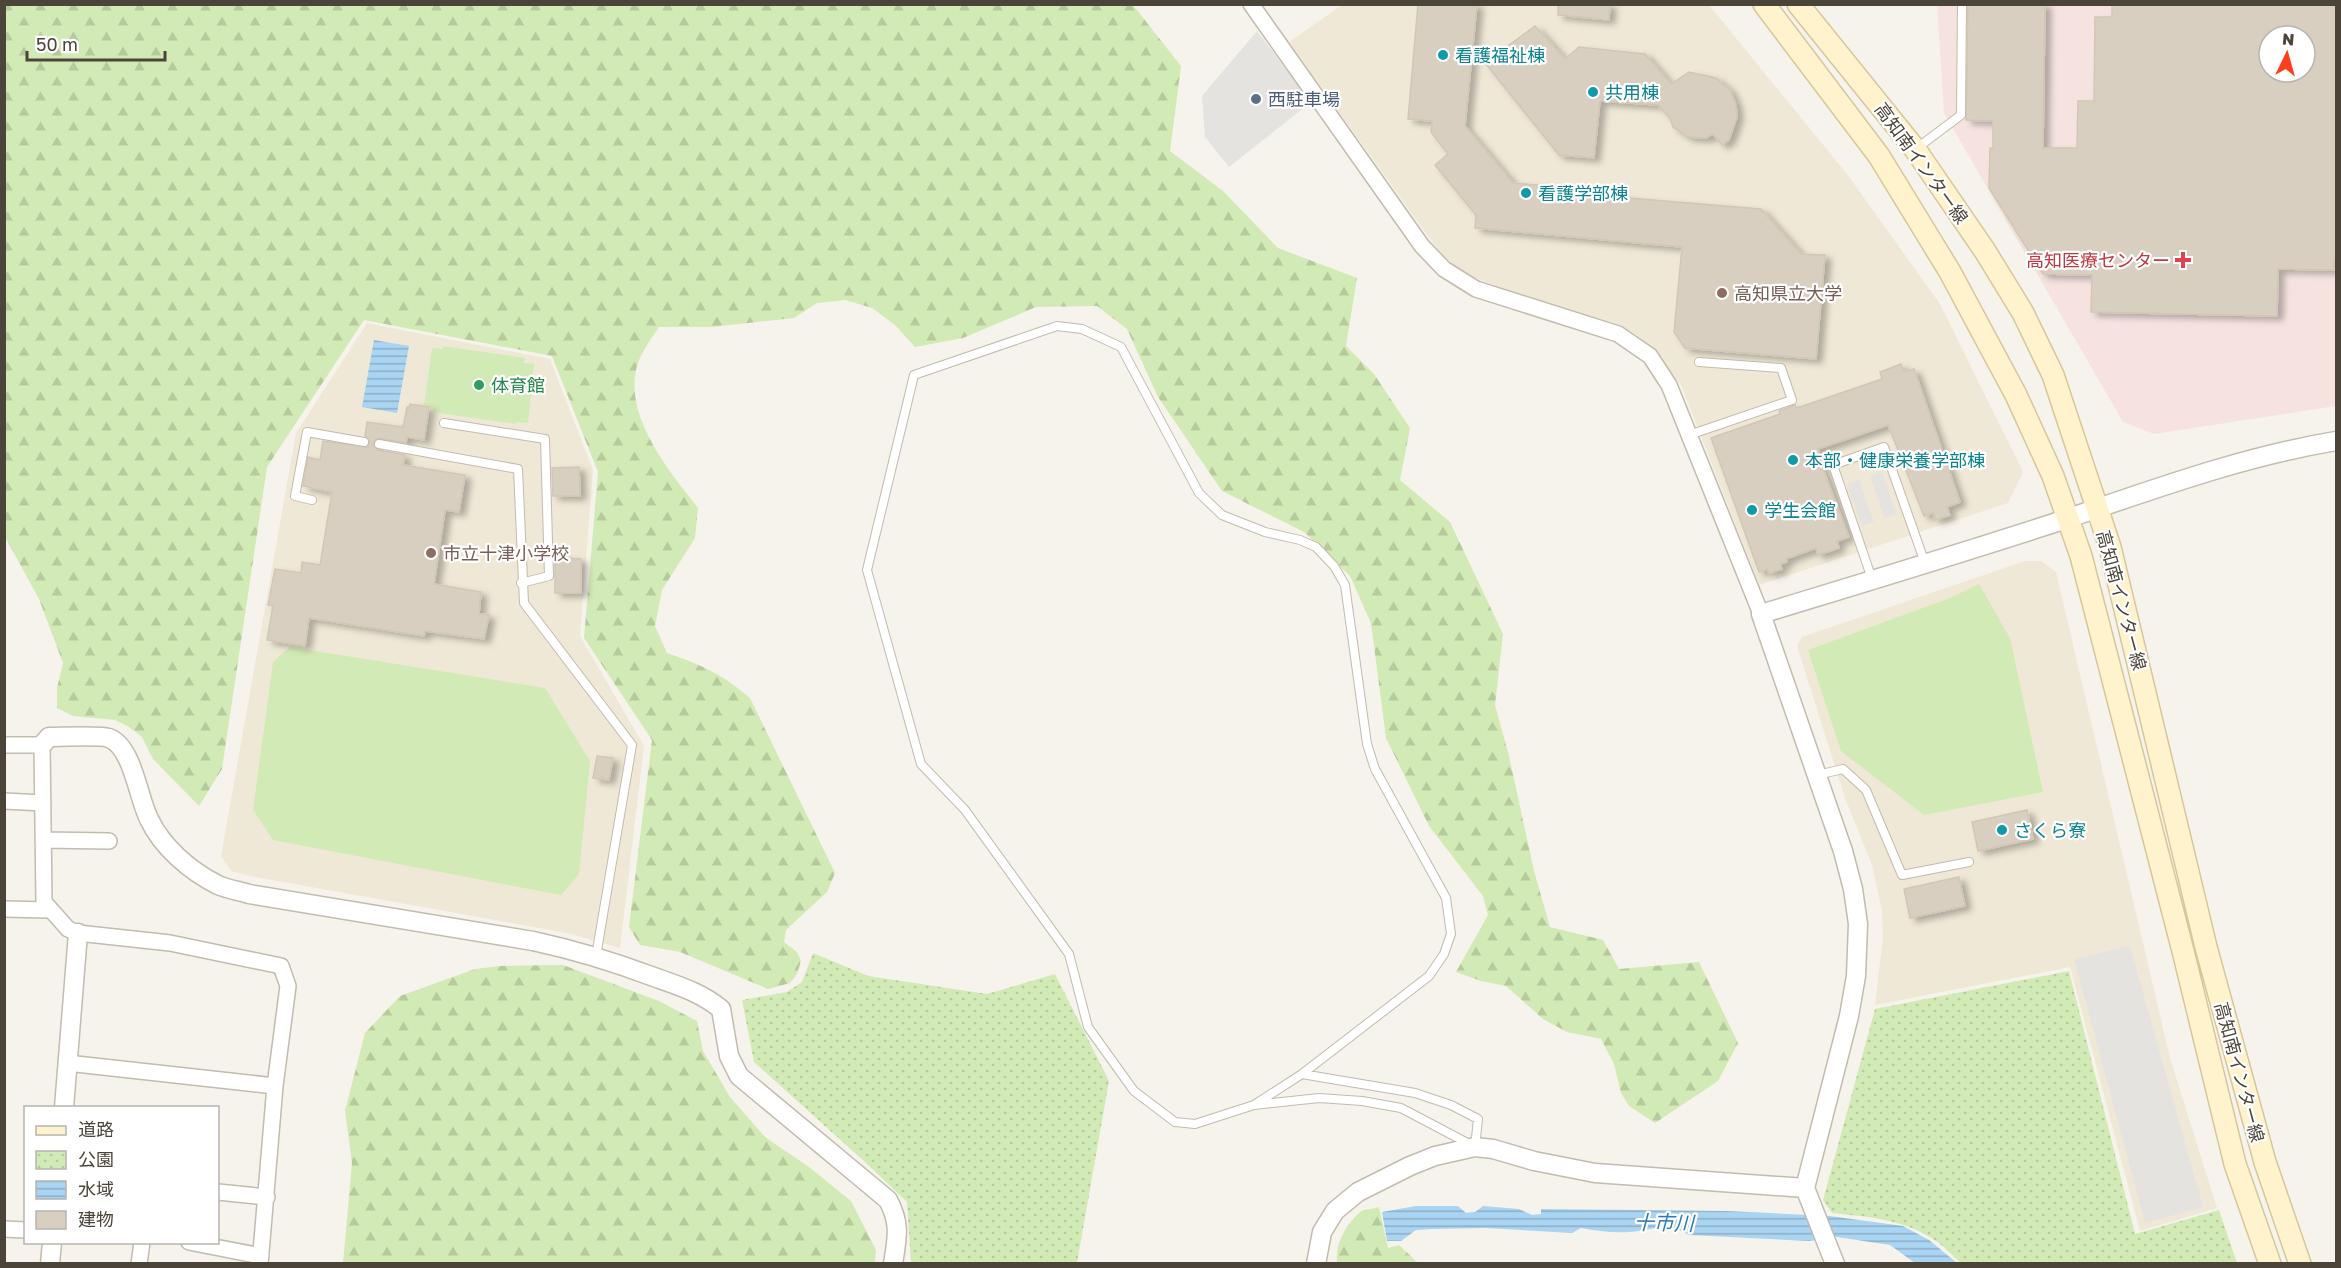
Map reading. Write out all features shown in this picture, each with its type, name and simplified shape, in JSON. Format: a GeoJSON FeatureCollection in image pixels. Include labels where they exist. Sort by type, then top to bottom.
{"type":"FeatureCollection","features":[{"type":"Feature","properties":{"kind":"main road","name":"高知南インター線"},"geometry":{"type":"LineString","coordinates":[[1764,4],[1879,156],[1950,272],[2016,395],[2053,476],[2066,519],[2081,556],[2235,1164],[2270,1263]]}},
{"type":"Feature","properties":{"kind":"main road","name":"高知南インター線"},"geometry":{"type":"LineString","coordinates":[[1798,4],[1916,149],[1985,251],[2023,313],[2053,375],[2110,547],[2206,948],[2265,1162],[2300,1263]]}},
{"type":"Feature","properties":{"kind":"street"},"geometry":{"type":"LineString","coordinates":[[1251,4],[1422,246],[1444,268],[1476,288],[1618,334],[1650,356],[1669,385],[1761,614],[1843,850],[1853,889],[1858,924],[1858,950],[1849,1016],[1807,1195],[1832,1257]]}},
{"type":"Feature","properties":{"kind":"street"},"geometry":{"type":"LineString","coordinates":[[1761,614],[2066,519],[2206,472],[2268,455],[2337,441]]}},
{"type":"Feature","properties":{"kind":"street"},"geometry":{"type":"LineString","coordinates":[[197,1244],[261,1260],[275,1086],[288,986],[281,966],[170,943],[78,933],[68,929],[49,910],[44,902],[42,745],[49,737],[109,738],[116,743],[122,749],[134,773],[149,820],[162,839],[193,870],[219,886],[249,894],[533,941],[596,956],[704,995],[721,1009],[729,1056],[739,1076],[888,1200],[895,1213],[898,1227],[893,1263]]}},
{"type":"Feature","properties":{"kind":"street"},"geometry":{"type":"LineString","coordinates":[[4,744],[42,745]]}},
{"type":"Feature","properties":{"kind":"street"},"geometry":{"type":"LineString","coordinates":[[4,801],[43,802]]}},
{"type":"Feature","properties":{"kind":"street"},"geometry":{"type":"LineString","coordinates":[[43,840],[109,841]]}},
{"type":"Feature","properties":{"kind":"street"},"geometry":{"type":"LineString","coordinates":[[4,909],[49,910]]}},
{"type":"Feature","properties":{"kind":"street"},"geometry":{"type":"LineString","coordinates":[[64,1106],[78,933]]}},
{"type":"Feature","properties":{"kind":"street"},"geometry":{"type":"LineString","coordinates":[[67,1063],[275,1086]]}},
{"type":"Feature","properties":{"kind":"street"},"geometry":{"type":"LineString","coordinates":[[1316,1263],[1322,1233],[1335,1211],[1358,1192],[1435,1156],[1475,1147],[1493,1149],[1534,1161],[1595,1173],[1807,1195]]}},
{"type":"Feature","properties":{"kind":"street"},"geometry":{"type":"LineString","coordinates":[[219,1192],[267,1197]]}},
{"type":"Feature","properties":{"kind":"street"},"geometry":{"type":"LineString","coordinates":[[4,1228],[24,1230]]}},
{"type":"Feature","properties":{"kind":"street"},"geometry":{"type":"LineString","coordinates":[[50,1263],[52,1244]]}},
{"type":"Feature","properties":{"kind":"street"},"geometry":{"type":"LineString","coordinates":[[139,1263],[142,1244]]}},
{"type":"Feature","properties":{"kind":"lane"},"geometry":{"type":"LineString","coordinates":[[1916,149],[1961,115],[1962,4]]}},
{"type":"Feature","properties":{"kind":"lane"},"geometry":{"type":"LineString","coordinates":[[1254,1106],[1302,1074],[1429,975],[1444,954],[1451,934],[1446,898],[1375,769],[1367,744],[1345,585],[1334,566],[1316,547],[1300,540],[1266,532],[1222,515],[1199,493],[1121,347],[1082,329],[1057,326],[914,375],[867,570],[921,764],[965,810],[1069,954],[1088,1027],[1134,1091],[1175,1122],[1196,1124],[1254,1106],[1319,1098],[1362,1101],[1401,1108],[1475,1147],[1478,1119],[1451,1105],[1415,1093],[1302,1074]]}},
{"type":"Feature","properties":{"kind":"lane"},"geometry":{"type":"LineString","coordinates":[[1689,435],[1792,400],[1781,368],[1699,362]]}},
{"type":"Feature","properties":{"kind":"lane"},"geometry":{"type":"LineString","coordinates":[[444,423],[545,440],[549,576],[521,583]]}},
{"type":"Feature","properties":{"kind":"lane"},"geometry":{"type":"LineString","coordinates":[[312,500],[295,496],[307,432],[364,442]]}},
{"type":"Feature","properties":{"kind":"lane"},"geometry":{"type":"LineString","coordinates":[[379,444],[518,469],[521,583],[524,603],[632,745],[596,956]]}},
{"type":"Feature","properties":{"kind":"lane"},"geometry":{"type":"LineString","coordinates":[[1873,580],[1833,465],[1884,447],[1924,563]]}},
{"type":"Feature","properties":{"kind":"lane"},"geometry":{"type":"LineString","coordinates":[[1817,775],[1843,769],[1866,790],[1902,875],[1969,862]]}},
{"type":"Feature","properties":{"kind":"shaded area","name":"高知県立大学"},"geometry":{"type":"Polygon","coordinates":[[[1342,5],[1709,5],[1847,174],[1940,304],[2023,472],[2008,503],[1759,585],[1681,385],[1658,355],[1637,335],[1615,323],[1527,298],[1476,278],[1458,268],[1442,255],[1420,225],[1289,42],[1342,5]]]}},
{"type":"Feature","properties":{"kind":"shaded area","name":"高知医療センター"},"geometry":{"type":"Polygon","coordinates":[[[1937,5],[2336,5],[2336,406],[2154,434],[2123,422],[1944,113],[1937,5]]]}},
{"type":"Feature","properties":{"kind":"shaded area","name":"西駐車場"},"geometry":{"type":"Polygon","coordinates":[[[1257,31],[1311,102],[1229,167],[1205,137],[1202,96],[1257,31]]]}},
{"type":"Feature","properties":{"kind":"shaded area","name":"市立十津小学校"},"geometry":{"type":"Polygon","coordinates":[[[367,323],[550,359],[593,470],[580,636],[644,746],[620,948],[567,933],[250,876],[231,871],[221,856],[296,433],[367,323]]]}},
{"type":"Feature","properties":{"kind":"shaded area"},"geometry":{"type":"Polygon","coordinates":[[[1882,472],[1896,514],[1884,518],[1870,476],[1882,472]]]}},
{"type":"Feature","properties":{"kind":"shaded area"},"geometry":{"type":"Polygon","coordinates":[[[1859,480],[1874,522],[1862,526],[1847,485],[1859,480]]]}},
{"type":"Feature","properties":{"kind":"shaded area"},"geometry":{"type":"Polygon","coordinates":[[[2025,561],[2041,561],[2056,572],[2170,1058],[2217,1208],[2140,1231],[2070,967],[1875,1005],[1883,937],[1882,911],[1872,865],[1845,798],[1797,646],[1802,637],[2025,561]]]}},
{"type":"Feature","properties":{"kind":"shaded area"},"geometry":{"type":"Polygon","coordinates":[[[2130,946],[2203,1207],[2145,1223],[2074,959],[2130,946]]]}},
{"type":"Feature","properties":{"kind":"green space"},"geometry":{"type":"Polygon","coordinates":[[[5,5],[1133,5],[1181,66],[1170,151],[1223,191],[1278,248],[1357,278],[1346,346],[1374,374],[1410,428],[1400,480],[1450,522],[1503,634],[1495,705],[1509,756],[1534,871],[1550,927],[1603,940],[1619,969],[1699,962],[1738,1043],[1718,1081],[1655,1123],[1629,1106],[1621,1093],[1614,1064],[1601,1039],[1567,1032],[1543,1019],[1506,986],[1481,981],[1456,972],[1488,915],[1483,896],[1429,826],[1386,738],[1371,623],[1350,576],[1304,532],[1222,491],[1158,397],[1127,329],[1097,306],[1036,307],[963,338],[915,347],[895,325],[872,308],[845,300],[817,303],[794,318],[711,327],[659,327],[640,358],[635,382],[636,402],[642,422],[662,459],[698,508],[695,538],[662,590],[655,626],[667,653],[711,671],[750,698],[835,873],[827,892],[786,930],[784,942],[797,952],[801,961],[797,974],[790,983],[768,989],[680,952],[640,945],[629,927],[652,740],[584,638],[598,472],[552,356],[364,320],[267,467],[222,769],[199,806],[153,759],[142,737],[129,727],[115,720],[73,716],[57,708],[57,688],[63,663],[39,599],[5,537],[5,5]]]}},
{"type":"Feature","properties":{"kind":"green space","name":"体育館"},"geometry":{"type":"Polygon","coordinates":[[[443,346],[525,358],[524,363],[534,364],[528,423],[516,422],[516,424],[433,412],[433,408],[424,406],[432,348],[443,349],[443,346]]]}},
{"type":"Feature","properties":{"kind":"green space"},"geometry":{"type":"Polygon","coordinates":[[[1979,584],[2010,638],[2043,792],[1924,815],[1841,751],[1808,650],[1950,598],[1979,584]]]}},
{"type":"Feature","properties":{"kind":"green space"},"geometry":{"type":"Polygon","coordinates":[[[290,647],[545,688],[590,761],[579,874],[561,895],[273,840],[253,810],[273,662],[290,647]]]}},
{"type":"Feature","properties":{"kind":"green space"},"geometry":{"type":"Polygon","coordinates":[[[813,953],[868,976],[987,994],[1055,974],[1109,1081],[1077,1263],[911,1263],[907,1202],[754,1062],[742,1000],[787,992],[802,982],[813,953]]]}},
{"type":"Feature","properties":{"kind":"green space"},"geometry":{"type":"Polygon","coordinates":[[[563,965],[659,1001],[697,1021],[703,1051],[730,1097],[765,1137],[809,1167],[851,1201],[876,1250],[875,1263],[343,1263],[352,1163],[345,1111],[365,1033],[400,996],[475,969],[500,966],[563,965]]]}},
{"type":"Feature","properties":{"kind":"green space"},"geometry":{"type":"Polygon","coordinates":[[[2069,971],[2135,1234],[2219,1210],[2237,1263],[1961,1263],[1936,1241],[1911,1228],[1886,1220],[1832,1213],[1823,1200],[1875,1009],[2069,971]]]}},
{"type":"Feature","properties":{"kind":"green space"},"geometry":{"type":"Polygon","coordinates":[[[1379,1207],[1388,1248],[1399,1245],[1418,1263],[1337,1263],[1339,1242],[1350,1223],[1360,1212],[1379,1207]]]}},
{"type":"Feature","properties":{"kind":"water"},"geometry":{"type":"Polygon","coordinates":[[[374,340],[409,346],[397,413],[362,407],[374,340]]]}},
{"type":"Feature","properties":{"kind":"water","name":"十市川"},"geometry":{"type":"Polygon","coordinates":[[[1416,1206],[1458,1206],[1466,1213],[1475,1212],[1483,1206],[1519,1209],[1532,1215],[1541,1214],[1541,1209],[1727,1211],[1830,1216],[1903,1226],[1929,1240],[1957,1263],[1915,1263],[1890,1245],[1837,1237],[1809,1241],[1690,1235],[1666,1227],[1623,1232],[1581,1228],[1572,1233],[1486,1228],[1432,1229],[1416,1230],[1401,1241],[1387,1241],[1382,1212],[1416,1206]]]}},
{"type":"Feature","properties":{"kind":"building"},"geometry":{"type":"Polygon","coordinates":[[[1418,4],[1477,4],[1465,126],[1513,183],[1594,190],[1593,195],[1761,209],[1801,254],[1825,255],[1816,359],[1685,348],[1674,332],[1682,247],[1475,228],[1476,215],[1435,165],[1448,154],[1431,132],[1432,121],[1408,119],[1418,4]]]}},
{"type":"Feature","properties":{"kind":"building"},"geometry":{"type":"Polygon","coordinates":[[[1558,4],[1610,4],[1609,20],[1558,15],[1558,4]]]}},
{"type":"Feature","properties":{"kind":"building","name":"高知医療センター"},"geometry":{"type":"Polygon","coordinates":[[[1968,4],[2045,4],[2043,148],[2077,148],[2078,101],[2094,101],[2095,17],[2112,17],[2112,4],[2337,4],[2337,259],[2334,259],[2334,270],[2278,269],[2277,316],[2091,312],[2092,275],[2043,274],[1989,188],[1993,121],[1966,120],[1968,4]]]}},
{"type":"Feature","properties":{"kind":"building","name":"共用棟"},"geometry":{"type":"Polygon","coordinates":[[[1535,26],[1565,59],[1579,47],[1645,54],[1671,84],[1689,72],[1716,78],[1730,90],[1736,105],[1737,117],[1729,140],[1722,145],[1713,134],[1706,138],[1688,137],[1673,127],[1670,118],[1658,105],[1600,101],[1594,158],[1559,155],[1485,63],[1535,26]]]}},
{"type":"Feature","properties":{"kind":"building","name":"本部・健康栄養学部棟"},"geometry":{"type":"Polygon","coordinates":[[[1901,364],[1904,372],[1914,369],[1960,502],[1947,507],[1950,515],[1935,520],[1933,513],[1924,516],[1888,425],[1818,449],[1817,453],[1849,537],[1837,541],[1839,548],[1818,555],[1816,548],[1786,559],[1787,562],[1780,564],[1782,569],[1769,573],[1767,569],[1759,572],[1711,438],[1780,414],[1779,411],[1795,405],[1797,408],[1882,379],[1880,372],[1901,364]]]}},
{"type":"Feature","properties":{"kind":"building"},"geometry":{"type":"Polygon","coordinates":[[[410,404],[429,407],[424,440],[407,437],[406,443],[378,438],[373,445],[378,450],[405,455],[403,465],[465,475],[459,512],[445,510],[434,584],[481,592],[479,614],[489,615],[484,639],[425,631],[424,636],[309,618],[305,646],[267,640],[273,606],[268,605],[275,569],[301,573],[302,562],[320,565],[332,492],[303,486],[308,457],[320,460],[323,441],[367,447],[370,442],[365,436],[367,422],[403,427],[407,407],[409,408],[410,404]]]}},
{"type":"Feature","properties":{"kind":"building"},"geometry":{"type":"Polygon","coordinates":[[[579,467],[580,496],[553,496],[552,468],[579,467]]]}},
{"type":"Feature","properties":{"kind":"building"},"geometry":{"type":"Polygon","coordinates":[[[555,557],[581,559],[581,593],[555,593],[555,557]]]}},
{"type":"Feature","properties":{"kind":"building"},"geometry":{"type":"Polygon","coordinates":[[[597,756],[613,758],[609,780],[593,778],[597,756]]]}},
{"type":"Feature","properties":{"kind":"building","name":"さくら寮"},"geometry":{"type":"Polygon","coordinates":[[[2027,810],[2033,839],[1978,851],[1972,822],[2027,810]]]}},
{"type":"Feature","properties":{"kind":"building"},"geometry":{"type":"Polygon","coordinates":[[[1959,877],[1965,906],[1910,918],[1904,889],[1959,877]]]}},
{"type":"Feature","properties":{"kind":"place","name":"看護福祉棟"},"geometry":{"type":"Point","coordinates":[1443,55]}},
{"type":"Feature","properties":{"kind":"place","name":"共用棟"},"geometry":{"type":"Point","coordinates":[1593,92]}},
{"type":"Feature","properties":{"kind":"place","name":"西駐車場"},"geometry":{"type":"Point","coordinates":[1256,99]}},
{"type":"Feature","properties":{"kind":"place","name":"看護学部棟"},"geometry":{"type":"Point","coordinates":[1526,193]}},
{"type":"Feature","properties":{"kind":"place","name":"高知医療センター"},"geometry":{"type":"Point","coordinates":[2183,260]}},
{"type":"Feature","properties":{"kind":"place","name":"高知県立大学"},"geometry":{"type":"Point","coordinates":[1722,293]}},
{"type":"Feature","properties":{"kind":"place","name":"体育館"},"geometry":{"type":"Point","coordinates":[479,385]}},
{"type":"Feature","properties":{"kind":"place","name":"本部・健康栄養学部棟"},"geometry":{"type":"Point","coordinates":[1793,460]}},
{"type":"Feature","properties":{"kind":"place","name":"学生会館"},"geometry":{"type":"Point","coordinates":[1752,510]}},
{"type":"Feature","properties":{"kind":"place","name":"市立十津小学校"},"geometry":{"type":"Point","coordinates":[431,553]}},
{"type":"Feature","properties":{"kind":"place","name":"さくら寮"},"geometry":{"type":"Point","coordinates":[2002,830]}}]}
